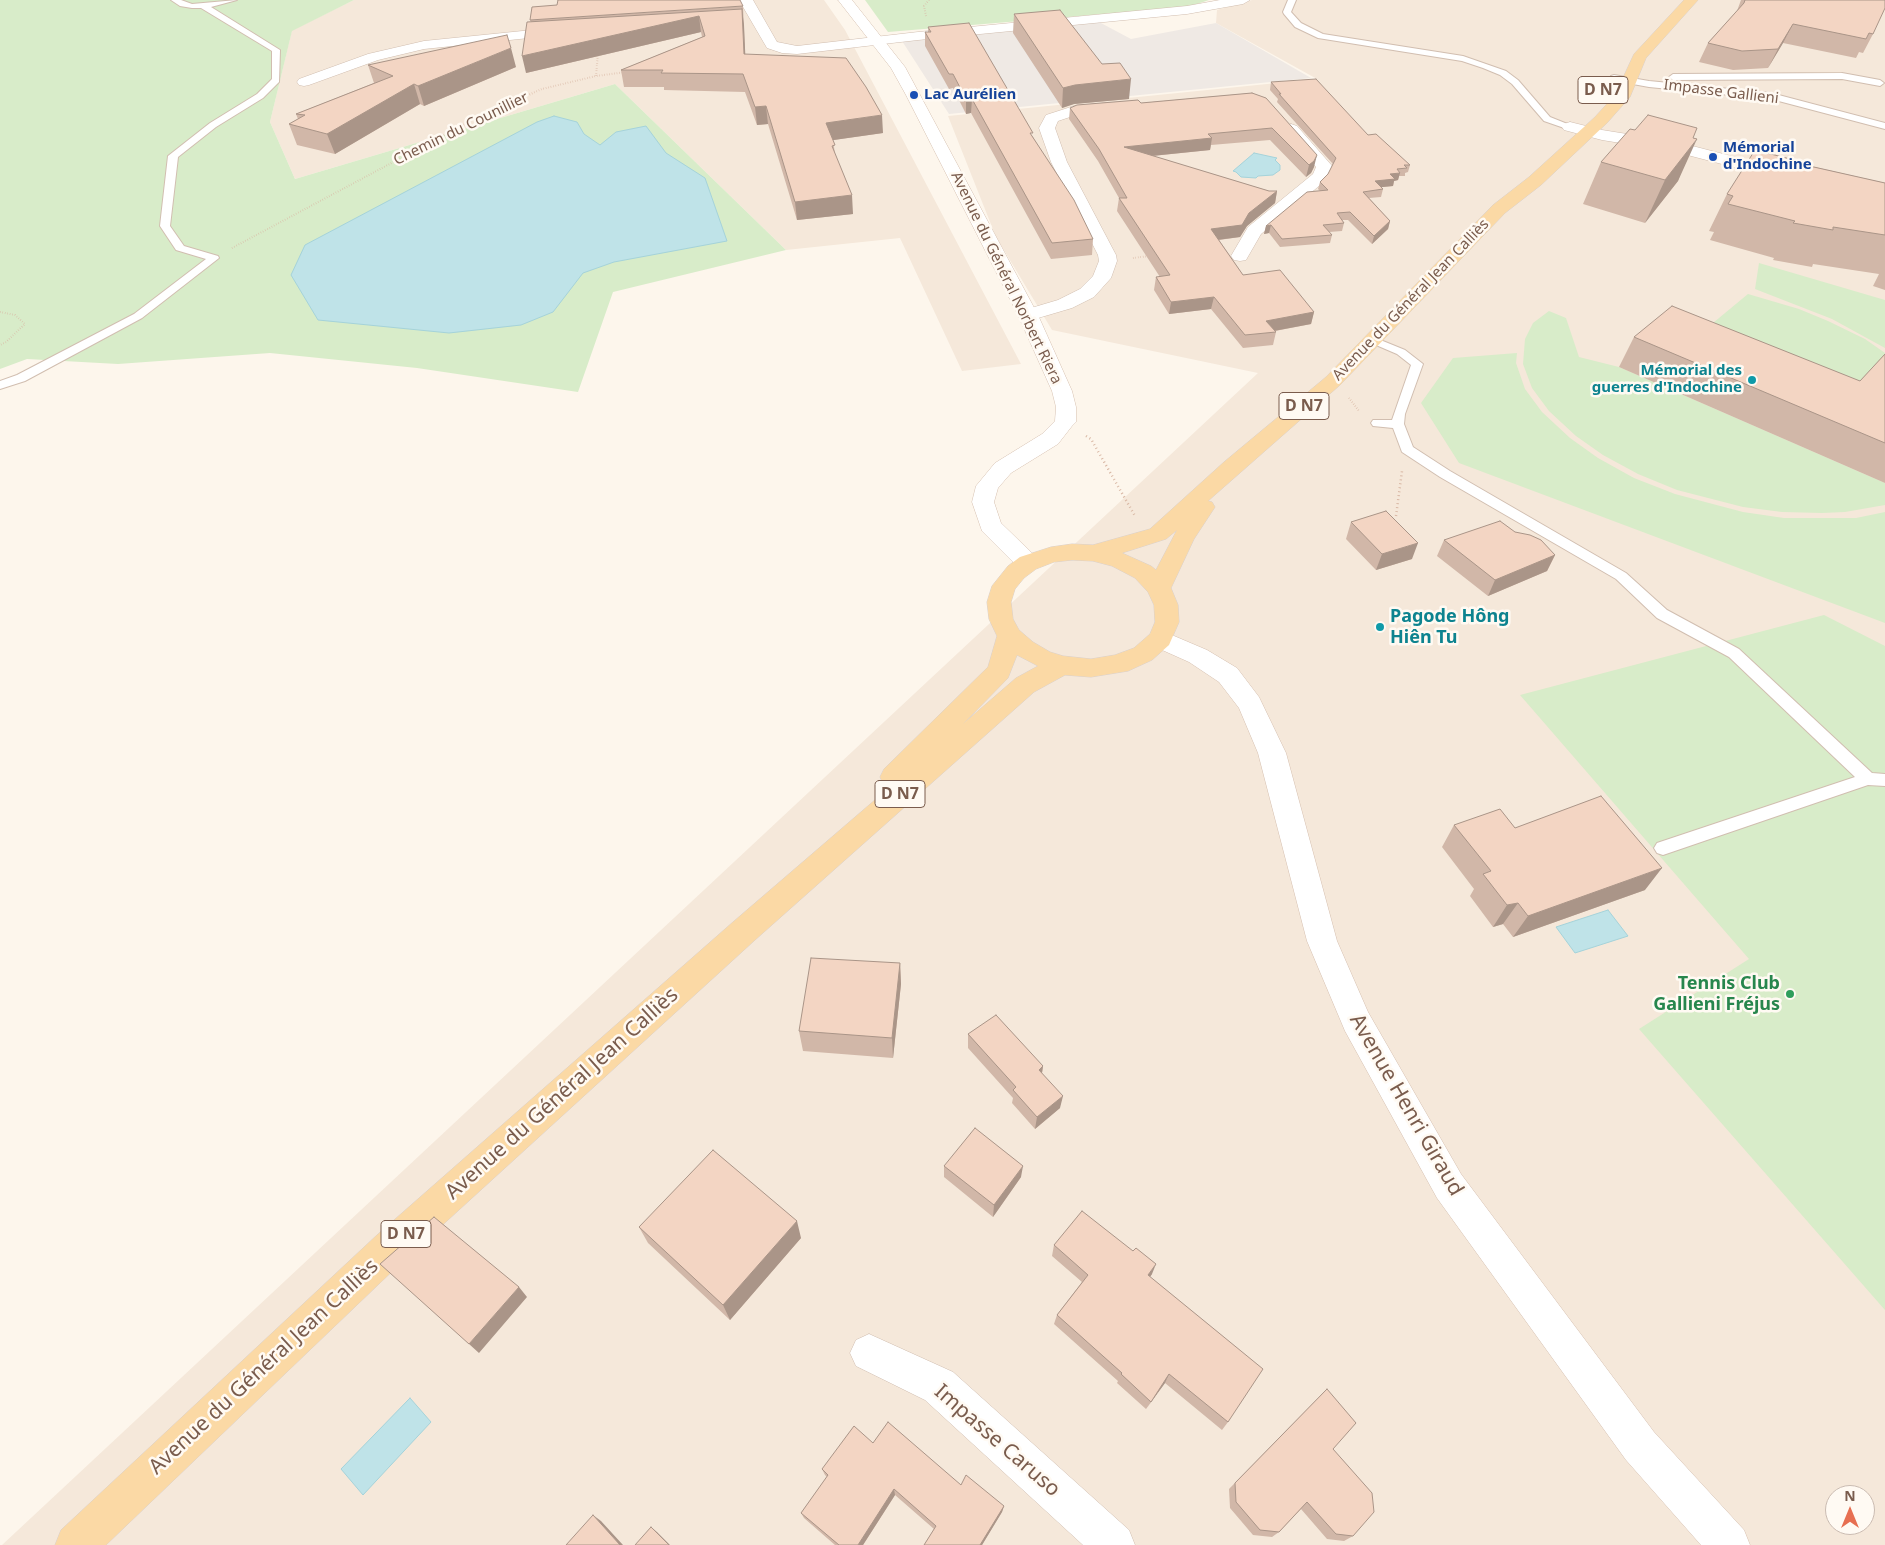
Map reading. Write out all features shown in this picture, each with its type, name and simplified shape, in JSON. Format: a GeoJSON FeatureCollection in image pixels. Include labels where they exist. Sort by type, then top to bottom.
{"type":"FeatureCollection","features":[{"type":"Feature","properties":{"kind":"main road","name":"D N7"},"geometry":{"type":"LineString","coordinates":[[1601,92],[1624,77],[1639,57],[1691,0]]}},
{"type":"Feature","properties":{"kind":"main road"},"geometry":{"type":"LineString","coordinates":[[1601,120],[1622,97],[1624,77]]}},
{"type":"Feature","properties":{"kind":"main road","name":"Avenue du Général Jean Calliès"},"geometry":{"type":"LineString","coordinates":[[1093,553],[1158,534],[1232,467],[1333,381],[1499,209],[1535,181],[1601,120]]}},
{"type":"Feature","properties":{"kind":"main road","name":"D N7"},"geometry":{"type":"LineString","coordinates":[[1499,209],[1522,178],[1575,121]]}},
{"type":"Feature","properties":{"kind":"main road","name":"Avenue du Général Jean Calliès"},"geometry":{"type":"LineString","coordinates":[[1159,588],[1183,538],[1232,467]]}},
{"type":"Feature","properties":{"kind":"main road"},"geometry":{"type":"LineString","coordinates":[[1072,552],[1093,553],[1120,560],[1143,572],[1159,588],[1166,605],[1167,622],[1160,639],[1143,654],[1119,664],[1091,668],[1062,665],[1041,658],[1024,648],[1010,636],[1001,619],[999,602],[1004,586],[1016,572],[1028,563],[1051,555],[1072,552]]}},
{"type":"Feature","properties":{"kind":"main road","name":"Avenue du Général Jean Calliès"},"geometry":{"type":"LineString","coordinates":[[744,931],[999,671],[1010,636]]}},
{"type":"Feature","properties":{"kind":"main road","name":"Avenue du Général Jean Calliès"},"geometry":{"type":"LineString","coordinates":[[76,1545],[390,1248],[744,931],[1024,685],[1062,665]]}},
{"type":"Feature","properties":{"kind":"street"},"geometry":{"type":"LineString","coordinates":[[746,0],[772,45],[782,49],[797,50],[876,40],[1187,10],[1243,0]]}},
{"type":"Feature","properties":{"kind":"street","name":"Avenue du Général Norbert Riera"},"geometry":{"type":"LineString","coordinates":[[845,0],[898,67],[914,94],[1028,315],[1062,391],[1066,407],[1065,422]]}},
{"type":"Feature","properties":{"kind":"street"},"geometry":{"type":"LineString","coordinates":[[737,21],[756,20]]}},
{"type":"Feature","properties":{"kind":"street"},"geometry":{"type":"LineString","coordinates":[[304,82],[373,57],[424,45],[501,36],[600,28]]}},
{"type":"Feature","properties":{"kind":"street"},"geometry":{"type":"LineString","coordinates":[[1028,315],[1065,304],[1087,293],[1102,278],[1108,261],[1107,255],[1060,162],[1047,128],[1052,118],[1074,111],[1123,106]]}},
{"type":"Feature","properties":{"kind":"street"},"geometry":{"type":"LineString","coordinates":[[1240,256],[1254,231],[1319,177],[1325,168],[1283,119]]}},
{"type":"Feature","properties":{"kind":"street"},"geometry":{"type":"LineString","coordinates":[[1575,121],[1601,120],[1611,122],[1676,148]]}},
{"type":"Feature","properties":{"kind":"street"},"geometry":{"type":"LineString","coordinates":[[1575,121],[1588,132],[1676,148],[1797,179]]}},
{"type":"Feature","properties":{"kind":"street"},"geometry":{"type":"LineString","coordinates":[[1028,563],[990,526],[983,502],[987,486],[1003,468],[1050,439],[1065,422]]}},
{"type":"Feature","properties":{"kind":"street","name":"Avenue Henri Giraud"},"geometry":{"type":"LineString","coordinates":[[1160,639],[1198,656],[1228,675],[1250,704],[1272,754],[1322,941],[1356,1021],[1449,1186],[1640,1446],[1729,1545]]}},
{"type":"Feature","properties":{"kind":"street","name":"Impasse Caruso"},"geometry":{"type":"LineString","coordinates":[[869,1353],[939,1386],[1114,1545]]}},
{"type":"Feature","properties":{"kind":"lane"},"geometry":{"type":"LineString","coordinates":[[175,0],[183,4],[204,6],[233,0]]}},
{"type":"Feature","properties":{"kind":"lane"},"geometry":{"type":"LineString","coordinates":[[1292,0],[1287,12],[1298,25],[1321,36],[1463,59],[1486,66],[1503,73],[1514,82],[1547,120],[1575,121]]}},
{"type":"Feature","properties":{"kind":"lane"},"geometry":{"type":"LineString","coordinates":[[204,6],[276,50],[276,80],[260,96],[213,125],[173,156],[165,226],[180,248],[214,258]]}},
{"type":"Feature","properties":{"kind":"lane"},"geometry":{"type":"LineString","coordinates":[[1624,77],[1842,76],[1880,82]]}},
{"type":"Feature","properties":{"kind":"lane","name":"Impasse Gallieni"},"geometry":{"type":"LineString","coordinates":[[1624,77],[1771,96],[1885,126]]}},
{"type":"Feature","properties":{"kind":"lane"},"geometry":{"type":"LineString","coordinates":[[0,385],[21,378],[138,316],[214,258]]}},
{"type":"Feature","properties":{"kind":"lane"},"geometry":{"type":"LineString","coordinates":[[1373,340],[1401,352],[1417,364],[1399,414],[1398,424],[1407,449],[1445,474],[1621,576],[1662,614],[1734,653],[1877,780]]}},
{"type":"Feature","properties":{"kind":"lane"},"geometry":{"type":"LineString","coordinates":[[1377,423],[1398,424]]}},
{"type":"Feature","properties":{"kind":"lane"},"geometry":{"type":"LineString","coordinates":[[1663,848],[1877,780]]}},
{"type":"Feature","properties":{"kind":"path"},"geometry":{"type":"LineString","coordinates":[[596,76],[600,28]]}},
{"type":"Feature","properties":{"kind":"path","name":"Chemin du Counillier"},"geometry":{"type":"LineString","coordinates":[[214,258],[474,119],[542,89],[596,76],[633,71]]}},
{"type":"Feature","properties":{"kind":"path"},"geometry":{"type":"LineString","coordinates":[[1108,261],[1155,256]]}},
{"type":"Feature","properties":{"kind":"path"},"geometry":{"type":"LineString","coordinates":[[0,312],[15,315],[25,324],[6,342],[0,345]]}},
{"type":"Feature","properties":{"kind":"path"},"geometry":{"type":"LineString","coordinates":[[1065,422],[1091,439],[1135,517]]}},
{"type":"Feature","properties":{"kind":"path"},"geometry":{"type":"LineString","coordinates":[[1396,516],[1399,485],[1407,449]]}},
{"type":"Feature","properties":{"kind":"shaded area"},"geometry":{"type":"Polygon","coordinates":[[[354,0],[824,0],[845,30],[1021,364],[962,371],[900,238],[786,250],[615,84],[295,179],[270,122],[292,30],[354,0]]]}},
{"type":"Feature","properties":{"kind":"shaded area"},"geometry":{"type":"Polygon","coordinates":[[[1252,0],[1885,0],[1885,1545],[2,1545],[1258,373],[1052,330],[996,237],[948,116],[1317,79],[1216,23],[1217,10],[1252,0]]]}},
{"type":"Feature","properties":{"kind":"shaded area"},"geometry":{"type":"Polygon","coordinates":[[[1099,22],[1131,39],[1216,23],[1311,78],[949,114],[902,41],[1099,22]]]}},
{"type":"Feature","properties":{"kind":"green space"},"geometry":{"type":"Polygon","coordinates":[[[0,0],[354,0],[292,31],[270,122],[295,179],[615,84],[786,250],[613,292],[578,392],[417,368],[270,353],[118,364],[27,359],[0,369],[0,0]]]}},
{"type":"Feature","properties":{"kind":"green space"},"geometry":{"type":"Polygon","coordinates":[[[865,0],[1209,0],[1188,7],[888,32],[865,0]]]}},
{"type":"Feature","properties":{"kind":"green space"},"geometry":{"type":"Polygon","coordinates":[[[1759,263],[1885,300],[1885,348],[1832,319],[1755,289],[1759,263]]]}},
{"type":"Feature","properties":{"kind":"green space"},"geometry":{"type":"Polygon","coordinates":[[[1748,294],[1799,309],[1828,321],[1865,339],[1885,353],[1885,431],[1684,347],[1748,294]]]}},
{"type":"Feature","properties":{"kind":"green space"},"geometry":{"type":"Polygon","coordinates":[[[1549,311],[1566,318],[1579,357],[1619,367],[1885,483],[1885,505],[1845,512],[1822,513],[1782,512],[1743,507],[1677,490],[1638,474],[1603,455],[1576,436],[1549,411],[1532,388],[1523,364],[1525,339],[1533,323],[1549,311]]]}},
{"type":"Feature","properties":{"kind":"green space"},"geometry":{"type":"Polygon","coordinates":[[[1517,353],[1516,363],[1525,389],[1542,412],[1570,438],[1598,458],[1634,478],[1675,494],[1743,512],[1784,518],[1856,518],[1885,512],[1885,623],[1459,463],[1421,403],[1453,358],[1517,353]]]}},
{"type":"Feature","properties":{"kind":"green space","name":"Tennis Club Gallieni Fréjus"},"geometry":{"type":"Polygon","coordinates":[[[1824,615],[1885,646],[1885,1310],[1639,1029],[1749,959],[1520,695],[1824,615]]]}},
{"type":"Feature","properties":{"kind":"water"},"geometry":{"type":"Polygon","coordinates":[[[554,116],[577,122],[584,134],[600,145],[616,132],[646,126],[666,153],[705,178],[727,241],[614,262],[583,273],[553,312],[521,325],[449,333],[318,320],[291,275],[305,245],[537,122],[554,116]]]}},
{"type":"Feature","properties":{"kind":"water"},"geometry":{"type":"Polygon","coordinates":[[[1254,153],[1277,158],[1275,160],[1280,165],[1280,170],[1273,175],[1258,176],[1256,178],[1241,177],[1233,171],[1254,153]]]}},
{"type":"Feature","properties":{"kind":"water"},"geometry":{"type":"Polygon","coordinates":[[[1608,910],[1628,936],[1575,953],[1556,927],[1608,910]]]}},
{"type":"Feature","properties":{"kind":"water"},"geometry":{"type":"Polygon","coordinates":[[[410,1398],[431,1422],[363,1495],[341,1469],[410,1398]]]}},
{"type":"Feature","properties":{"kind":"building"},"geometry":{"type":"Polygon","coordinates":[[[558,0],[740,0],[743,6],[530,20],[532,7],[557,5],[558,0]]]}},
{"type":"Feature","properties":{"kind":"building"},"geometry":{"type":"Polygon","coordinates":[[[1745,0],[1885,0],[1885,8],[1873,34],[1869,33],[1866,39],[1793,24],[1778,49],[1742,51],[1708,43],[1745,0]]]}},
{"type":"Feature","properties":{"kind":"building"},"geometry":{"type":"Polygon","coordinates":[[[742,9],[744,54],[846,58],[866,87],[882,115],[826,123],[835,145],[832,146],[852,195],[795,202],[766,106],[755,107],[743,74],[661,73],[663,70],[621,70],[705,36],[699,16],[522,56],[527,22],[742,9]]]}},
{"type":"Feature","properties":{"kind":"building"},"geometry":{"type":"Polygon","coordinates":[[[1060,10],[1102,64],[1120,63],[1131,79],[1063,88],[1014,14],[1060,10]]]}},
{"type":"Feature","properties":{"kind":"building"},"geometry":{"type":"Polygon","coordinates":[[[969,23],[1033,133],[1030,133],[1074,200],[1093,239],[1052,243],[972,99],[966,99],[953,74],[949,74],[925,32],[931,32],[928,27],[969,23]]]}},
{"type":"Feature","properties":{"kind":"building"},"geometry":{"type":"Polygon","coordinates":[[[507,35],[511,48],[418,86],[414,84],[327,134],[289,124],[305,115],[296,114],[393,76],[368,65],[507,35]]]}},
{"type":"Feature","properties":{"kind":"building"},"geometry":{"type":"Polygon","coordinates":[[[1316,79],[1368,135],[1376,134],[1410,165],[1404,165],[1407,168],[1397,169],[1400,173],[1390,174],[1395,179],[1375,181],[1383,189],[1363,192],[1390,221],[1374,236],[1350,212],[1337,213],[1344,223],[1323,225],[1332,235],[1282,239],[1271,225],[1266,226],[1307,192],[1328,190],[1320,182],[1328,174],[1336,158],[1279,94],[1281,94],[1271,82],[1316,79]]]}},
{"type":"Feature","properties":{"kind":"building"},"geometry":{"type":"Polygon","coordinates":[[[1252,93],[1266,98],[1317,155],[1314,161],[1309,165],[1272,128],[1208,134],[1212,138],[1124,147],[1269,191],[1277,191],[1249,213],[1242,225],[1211,229],[1243,275],[1280,270],[1314,312],[1266,321],[1276,332],[1245,335],[1214,297],[1171,302],[1156,277],[1170,275],[1119,198],[1127,198],[1099,149],[1070,108],[1077,105],[1138,100],[1141,103],[1252,93]]]}},
{"type":"Feature","properties":{"kind":"building"},"geometry":{"type":"Polygon","coordinates":[[[1648,115],[1697,128],[1693,138],[1697,139],[1665,180],[1601,162],[1630,129],[1635,130],[1648,115]]]}},
{"type":"Feature","properties":{"kind":"building"},"geometry":{"type":"Polygon","coordinates":[[[1755,150],[1798,161],[1796,163],[1885,183],[1885,235],[1833,227],[1833,230],[1793,223],[1795,221],[1728,204],[1733,196],[1727,194],[1755,150]]]}},
{"type":"Feature","properties":{"kind":"building"},"geometry":{"type":"Polygon","coordinates":[[[1672,306],[1860,381],[1885,354],[1885,443],[1634,337],[1672,306]]]}},
{"type":"Feature","properties":{"kind":"building"},"geometry":{"type":"Polygon","coordinates":[[[1386,511],[1418,543],[1382,554],[1351,522],[1386,511]]]}},
{"type":"Feature","properties":{"kind":"building"},"geometry":{"type":"Polygon","coordinates":[[[1500,521],[1515,532],[1530,535],[1541,540],[1555,555],[1495,580],[1444,540],[1500,521]]]}},
{"type":"Feature","properties":{"kind":"building"},"geometry":{"type":"Polygon","coordinates":[[[1601,796],[1662,868],[1528,916],[1518,903],[1507,905],[1483,874],[1491,871],[1454,825],[1500,809],[1515,828],[1601,796]]]}},
{"type":"Feature","properties":{"kind":"building"},"geometry":{"type":"Polygon","coordinates":[[[811,958],[900,963],[892,1038],[799,1031],[811,958]]]}},
{"type":"Feature","properties":{"kind":"building"},"geometry":{"type":"Polygon","coordinates":[[[996,1015],[1043,1066],[1039,1070],[1063,1096],[1037,1117],[1013,1090],[1016,1087],[968,1034],[996,1015]]]}},
{"type":"Feature","properties":{"kind":"building"},"geometry":{"type":"Polygon","coordinates":[[[975,1128],[1023,1166],[994,1205],[944,1166],[975,1128]]]}},
{"type":"Feature","properties":{"kind":"building"},"geometry":{"type":"Polygon","coordinates":[[[713,1150],[797,1221],[723,1305],[639,1227],[713,1150]]]}},
{"type":"Feature","properties":{"kind":"building"},"geometry":{"type":"Polygon","coordinates":[[[1082,1211],[1133,1251],[1136,1248],[1156,1264],[1148,1275],[1263,1369],[1228,1422],[1169,1374],[1151,1402],[1122,1373],[1057,1315],[1088,1275],[1054,1245],[1082,1211]]]}},
{"type":"Feature","properties":{"kind":"building"},"geometry":{"type":"Polygon","coordinates":[[[434,1217],[519,1287],[469,1344],[380,1264],[434,1217]]]}},
{"type":"Feature","properties":{"kind":"building"},"geometry":{"type":"Polygon","coordinates":[[[1327,1389],[1356,1423],[1333,1449],[1372,1493],[1374,1512],[1353,1536],[1336,1534],[1307,1502],[1279,1532],[1260,1530],[1236,1502],[1235,1483],[1327,1389]]]}},
{"type":"Feature","properties":{"kind":"building"},"geometry":{"type":"Polygon","coordinates":[[[888,1422],[961,1485],[966,1475],[1004,1506],[980,1545],[924,1545],[936,1526],[894,1489],[858,1545],[839,1545],[801,1513],[828,1475],[822,1469],[854,1426],[873,1443],[888,1422]]]}},
{"type":"Feature","properties":{"kind":"building"},"geometry":{"type":"Polygon","coordinates":[[[593,1515],[620,1545],[566,1545],[593,1515]]]}},
{"type":"Feature","properties":{"kind":"building"},"geometry":{"type":"Polygon","coordinates":[[[651,1527],[669,1545],[635,1545],[651,1527]]]}},
{"type":"Feature","properties":{"kind":"place","name":"Lac Aurélien"},"geometry":{"type":"Point","coordinates":[914,95]}},
{"type":"Feature","properties":{"kind":"place","name":"Mémorial d'Indochine"},"geometry":{"type":"Point","coordinates":[1713,157]}},
{"type":"Feature","properties":{"kind":"place","name":"Mémorial des guerres d'Indochine"},"geometry":{"type":"Point","coordinates":[1752,380]}},
{"type":"Feature","properties":{"kind":"place","name":"Pagode Hông Hiên Tu"},"geometry":{"type":"Point","coordinates":[1380,627]}},
{"type":"Feature","properties":{"kind":"place","name":"Tennis Club Gallieni Fréjus"},"geometry":{"type":"Point","coordinates":[1790,994]}}]}
